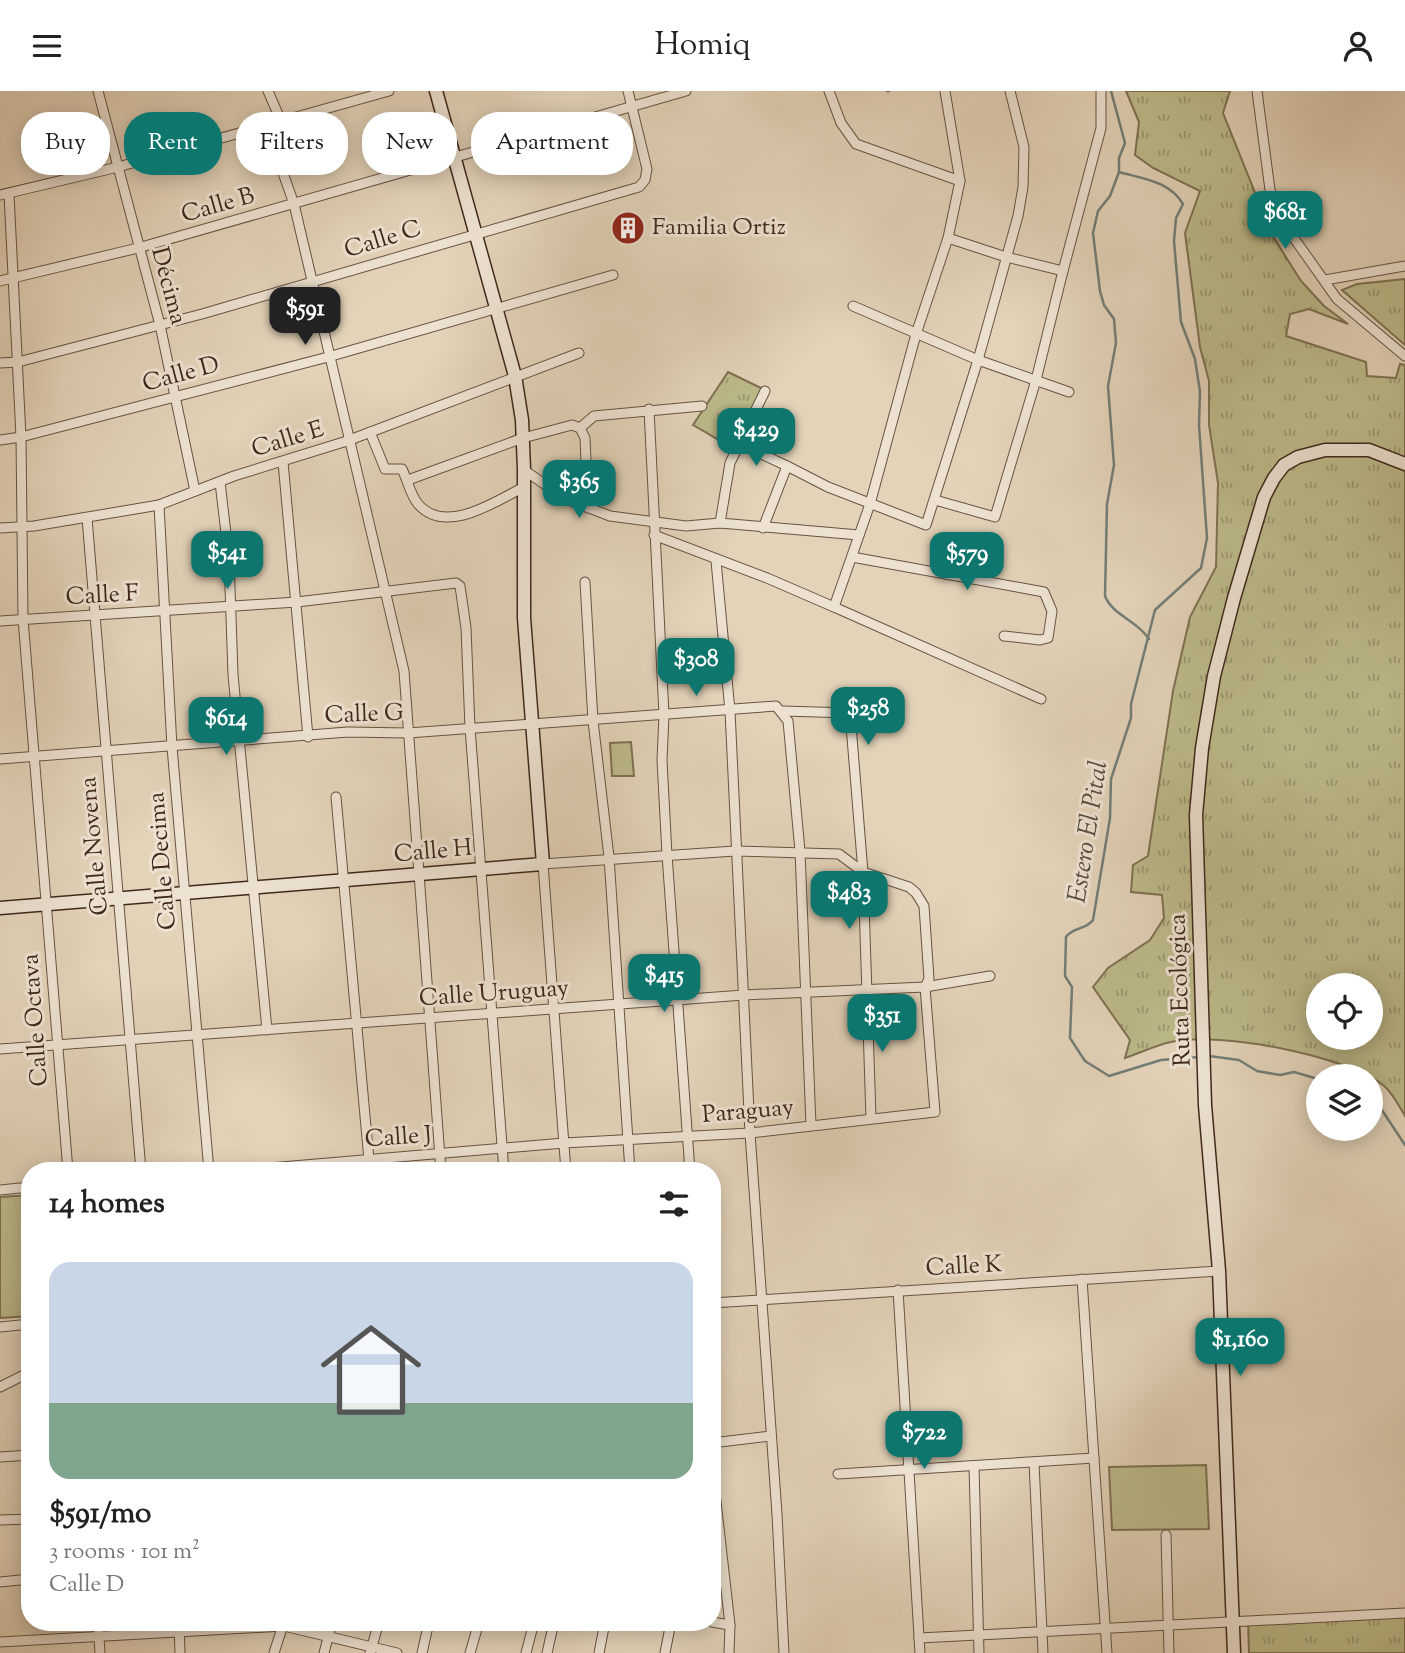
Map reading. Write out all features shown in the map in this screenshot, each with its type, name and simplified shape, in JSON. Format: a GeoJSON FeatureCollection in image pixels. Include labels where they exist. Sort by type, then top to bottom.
{"type":"FeatureCollection","features":[{"type":"Feature","properties":{"kind":"street","name":"Décima"},"geometry":{"type":"LineString","coordinates":[[98,91],[160,325],[173,397],[195,491]]}},
{"type":"Feature","properties":{"kind":"street"},"geometry":{"type":"LineString","coordinates":[[268,91],[277,112]]}},
{"type":"Feature","properties":{"kind":"street"},"geometry":{"type":"LineString","coordinates":[[344,91],[348,102]]}},
{"type":"Feature","properties":{"kind":"street"},"geometry":{"type":"LineString","coordinates":[[313,112],[388,91]]}},
{"type":"Feature","properties":{"kind":"street"},"geometry":{"type":"LineString","coordinates":[[436,91],[442,112]]}},
{"type":"Feature","properties":{"kind":"street","name":"Calle C"},"geometry":{"type":"LineString","coordinates":[[0,363],[18,362],[160,325],[641,185],[647,169],[628,91]]}},
{"type":"Feature","properties":{"kind":"street","name":"Calle B"},"geometry":{"type":"LineString","coordinates":[[457,156],[686,91]]}},
{"type":"Feature","properties":{"kind":"street"},"geometry":{"type":"LineString","coordinates":[[829,91],[841,123],[856,144],[960,181]]}},
{"type":"Feature","properties":{"kind":"street"},"geometry":{"type":"LineString","coordinates":[[834,607],[870,504],[916,334],[948,238],[960,181],[945,91]]}},
{"type":"Feature","properties":{"kind":"street"},"geometry":{"type":"LineString","coordinates":[[738,443],[870,504],[924,525],[928,523],[978,360],[1018,216],[1025,169],[1024,147],[1010,91]]}},
{"type":"Feature","properties":{"kind":"street"},"geometry":{"type":"LineString","coordinates":[[935,500],[995,517],[1036,380],[1101,128],[1101,91]]}},
{"type":"Feature","properties":{"kind":"street"},"geometry":{"type":"LineString","coordinates":[[1257,91],[1270,190],[1276,210],[1338,299],[1405,356]]}},
{"type":"Feature","properties":{"kind":"street"},"geometry":{"type":"LineString","coordinates":[[5,195],[236,134]]}},
{"type":"Feature","properties":{"kind":"street"},"geometry":{"type":"LineString","coordinates":[[457,164],[515,376],[523,438],[524,618],[565,1162]]}},
{"type":"Feature","properties":{"kind":"street"},"geometry":{"type":"LineString","coordinates":[[284,175],[313,282],[328,357],[404,671],[440,1162]]}},
{"type":"Feature","properties":{"kind":"street","name":"Calle B"},"geometry":{"type":"LineString","coordinates":[[0,281],[15,280],[138,248],[393,175]]}},
{"type":"Feature","properties":{"kind":"street","name":"Calle Octava"},"geometry":{"type":"LineString","coordinates":[[5,195],[15,280],[21,437],[23,619],[67,1162]]}},
{"type":"Feature","properties":{"kind":"street"},"geometry":{"type":"LineString","coordinates":[[948,238],[1006,257],[1063,271]]}},
{"type":"Feature","properties":{"kind":"street"},"geometry":{"type":"LineString","coordinates":[[1325,280],[1405,266]]}},
{"type":"Feature","properties":{"kind":"street","name":"Calle D"},"geometry":{"type":"LineString","coordinates":[[0,440],[21,437],[328,357],[613,275]]}},
{"type":"Feature","properties":{"kind":"street"},"geometry":{"type":"LineString","coordinates":[[853,306],[978,360],[1069,392]]}},
{"type":"Feature","properties":{"kind":"street","name":"Calle E"},"geometry":{"type":"LineString","coordinates":[[0,528],[88,518],[159,505],[220,482],[348,441],[579,353]]}},
{"type":"Feature","properties":{"kind":"street"},"geometry":{"type":"LineString","coordinates":[[720,523],[730,463],[765,391]]}},
{"type":"Feature","properties":{"kind":"street"},"geometry":{"type":"LineString","coordinates":[[580,428],[594,416],[702,406]]}},
{"type":"Feature","properties":{"kind":"street"},"geometry":{"type":"LineString","coordinates":[[649,409],[664,715],[662,760],[667,855],[689,1162]]}},
{"type":"Feature","properties":{"kind":"street"},"geometry":{"type":"LineString","coordinates":[[408,480],[523,438],[568,425],[580,428],[585,438],[588,508]]}},
{"type":"Feature","properties":{"kind":"street"},"geometry":{"type":"LineString","coordinates":[[370,432],[385,468],[402,468],[418,504],[434,514],[454,518],[524,487]]}},
{"type":"Feature","properties":{"kind":"street","name":"Ruta Ecológica"},"geometry":{"type":"LineString","coordinates":[[1234,1653],[1219,1271],[1205,1105],[1196,815],[1202,748],[1214,676],[1264,497],[1284,465],[1298,457],[1325,450],[1368,450],[1405,464]]}},
{"type":"Feature","properties":{"kind":"street"},"geometry":{"type":"LineString","coordinates":[[283,462],[308,737]]}},
{"type":"Feature","properties":{"kind":"street"},"geometry":{"type":"LineString","coordinates":[[763,528],[787,466]]}},
{"type":"Feature","properties":{"kind":"street"},"geometry":{"type":"LineString","coordinates":[[524,470],[566,499],[610,516],[686,526],[720,523],[859,535]]}},
{"type":"Feature","properties":{"kind":"street"},"geometry":{"type":"LineString","coordinates":[[220,482],[232,606],[233,675],[267,1030]]}},
{"type":"Feature","properties":{"kind":"street","name":"Calle Decima"},"geometry":{"type":"LineString","coordinates":[[159,505],[172,747],[208,1162]]}},
{"type":"Feature","properties":{"kind":"street","name":"Calle Novena"},"geometry":{"type":"LineString","coordinates":[[88,518],[140,1162]]}},
{"type":"Feature","properties":{"kind":"street"},"geometry":{"type":"LineString","coordinates":[[654,535],[716,561],[767,578],[1041,699]]}},
{"type":"Feature","properties":{"kind":"street"},"geometry":{"type":"LineString","coordinates":[[852,557],[1044,592],[1052,611],[1048,638],[1040,641],[1004,636]]}},
{"type":"Feature","properties":{"kind":"street"},"geometry":{"type":"LineString","coordinates":[[716,561],[730,711],[734,851],[750,1133],[763,1299],[784,1653]]}},
{"type":"Feature","properties":{"kind":"street"},"geometry":{"type":"LineString","coordinates":[[585,582],[593,721],[609,857],[629,1162]]}},
{"type":"Feature","properties":{"kind":"street","name":"Calle F"},"geometry":{"type":"LineString","coordinates":[[0,621],[297,602],[456,583],[463,592],[470,728]]}},
{"type":"Feature","properties":{"kind":"street","name":"Calle G"},"geometry":{"type":"LineString","coordinates":[[0,759],[348,732],[408,733],[776,706],[783,711],[850,713],[863,872]]}},
{"type":"Feature","properties":{"kind":"street"},"geometry":{"type":"LineString","coordinates":[[783,711],[788,721],[800,851],[808,993],[811,1125]]}},
{"type":"Feature","properties":{"kind":"street"},"geometry":{"type":"LineString","coordinates":[[470,728],[483,869],[503,1162]]}},
{"type":"Feature","properties":{"kind":"street"},"geometry":{"type":"LineString","coordinates":[[336,797],[369,1162]]}},
{"type":"Feature","properties":{"kind":"street","name":"Calle H"},"geometry":{"type":"LineString","coordinates":[[0,908],[543,865],[609,857],[734,851],[839,854],[852,860],[863,872],[909,887],[923,906],[929,979],[925,987],[935,1112]]}},
{"type":"Feature","properties":{"kind":"street"},"geometry":{"type":"LineString","coordinates":[[863,872],[864,991],[871,1118]]}},
{"type":"Feature","properties":{"kind":"street","name":"Calle Uruguay"},"geometry":{"type":"LineString","coordinates":[[0,1049],[744,995],[925,987],[990,976]]}},
{"type":"Feature","properties":{"kind":"street","name":"Paraguay"},"geometry":{"type":"LineString","coordinates":[[564,1143],[750,1133],[935,1112]]}},
{"type":"Feature","properties":{"kind":"street","name":"Calle J"},"geometry":{"type":"LineString","coordinates":[[335,1162],[564,1143]]}},
{"type":"Feature","properties":{"kind":"street"},"geometry":{"type":"LineString","coordinates":[[0,1190],[21,1188]]}},
{"type":"Feature","properties":{"kind":"street","name":"Calle K"},"geometry":{"type":"LineString","coordinates":[[721,1302],[1219,1271]]}},
{"type":"Feature","properties":{"kind":"street"},"geometry":{"type":"LineString","coordinates":[[1082,1279],[1107,1653]]}},
{"type":"Feature","properties":{"kind":"street"},"geometry":{"type":"LineString","coordinates":[[898,1290],[920,1653]]}},
{"type":"Feature","properties":{"kind":"street"},"geometry":{"type":"LineString","coordinates":[[0,1327],[21,1325]]}},
{"type":"Feature","properties":{"kind":"street"},"geometry":{"type":"LineString","coordinates":[[0,1387],[21,1376]]}},
{"type":"Feature","properties":{"kind":"street"},"geometry":{"type":"LineString","coordinates":[[721,1442],[771,1436]]}},
{"type":"Feature","properties":{"kind":"street"},"geometry":{"type":"LineString","coordinates":[[0,1457],[21,1456]]}},
{"type":"Feature","properties":{"kind":"street"},"geometry":{"type":"LineString","coordinates":[[838,1474],[1094,1458]]}},
{"type":"Feature","properties":{"kind":"street"},"geometry":{"type":"LineString","coordinates":[[1034,1463],[1043,1653]]}},
{"type":"Feature","properties":{"kind":"street"},"geometry":{"type":"LineString","coordinates":[[974,1466],[979,1653]]}},
{"type":"Feature","properties":{"kind":"street"},"geometry":{"type":"LineString","coordinates":[[0,1520],[21,1519]]}},
{"type":"Feature","properties":{"kind":"street"},"geometry":{"type":"LineString","coordinates":[[1166,1535],[1170,1653]]}},
{"type":"Feature","properties":{"kind":"street"},"geometry":{"type":"LineString","coordinates":[[721,1546],[730,1625],[729,1653]]}},
{"type":"Feature","properties":{"kind":"street"},"geometry":{"type":"LineString","coordinates":[[0,1582],[21,1581]]}},
{"type":"Feature","properties":{"kind":"street"},"geometry":{"type":"LineString","coordinates":[[919,1639],[1405,1613]]}},
{"type":"Feature","properties":{"kind":"street"},"geometry":{"type":"LineString","coordinates":[[721,1624],[730,1625]]}},
{"type":"Feature","properties":{"kind":"street"},"geometry":{"type":"LineString","coordinates":[[99,1631],[100,1653]]}},
{"type":"Feature","properties":{"kind":"street"},"geometry":{"type":"LineString","coordinates":[[0,1642],[99,1637],[143,1631]]}},
{"type":"Feature","properties":{"kind":"street"},"geometry":{"type":"LineString","coordinates":[[180,1631],[180,1653]]}},
{"type":"Feature","properties":{"kind":"street"},"geometry":{"type":"LineString","coordinates":[[274,1653],[282,1631]]}},
{"type":"Feature","properties":{"kind":"street"},"geometry":{"type":"LineString","coordinates":[[310,1631],[371,1650],[397,1653]]}},
{"type":"Feature","properties":{"kind":"street"},"geometry":{"type":"LineString","coordinates":[[324,1653],[329,1631]]}},
{"type":"Feature","properties":{"kind":"street"},"geometry":{"type":"LineString","coordinates":[[371,1650],[376,1631]]}},
{"type":"Feature","properties":{"kind":"street"},"geometry":{"type":"LineString","coordinates":[[422,1653],[427,1631]]}},
{"type":"Feature","properties":{"kind":"street"},"geometry":{"type":"LineString","coordinates":[[470,1653],[476,1631]]}},
{"type":"Feature","properties":{"kind":"street"},"geometry":{"type":"LineString","coordinates":[[526,1653],[532,1631]]}},
{"type":"Feature","properties":{"kind":"street"},"geometry":{"type":"LineString","coordinates":[[547,1653],[552,1631]]}},
{"type":"Feature","properties":{"kind":"street"},"geometry":{"type":"LineString","coordinates":[[599,1653],[603,1631]]}},
{"type":"Feature","properties":{"kind":"street"},"geometry":{"type":"LineString","coordinates":[[665,1653],[669,1631]]}},
{"type":"Feature","properties":{"kind":"green space"},"geometry":{"type":"Polygon","coordinates":[[[1126,91],[1230,91],[1223,113],[1260,205],[1262,219],[1301,281],[1324,306],[1348,324],[1309,309],[1290,314],[1286,336],[1366,362],[1367,376],[1396,378],[1400,364],[1405,365],[1405,1116],[1383,1085],[1383,1064],[1338,1064],[1250,1043],[1193,1039],[1165,1043],[1125,1058],[1130,1040],[1093,987],[1108,968],[1150,940],[1164,918],[1162,895],[1131,892],[1133,865],[1148,856],[1173,691],[1190,617],[1216,567],[1218,483],[1209,425],[1209,381],[1200,347],[1185,233],[1200,191],[1153,168],[1135,155],[1139,122],[1126,91]]]}},
{"type":"Feature","properties":{"kind":"green space"},"geometry":{"type":"Polygon","coordinates":[[[1405,279],[1405,345],[1342,290],[1357,284],[1405,279]]]}},
{"type":"Feature","properties":{"kind":"green space"},"geometry":{"type":"Polygon","coordinates":[[[728,372],[763,389],[731,447],[693,425],[728,372]]]}},
{"type":"Feature","properties":{"kind":"green space"},"geometry":{"type":"Polygon","coordinates":[[[631,742],[634,776],[612,776],[610,743],[631,742]]]}},
{"type":"Feature","properties":{"kind":"green space"},"geometry":{"type":"Polygon","coordinates":[[[21,1196],[21,1317],[0,1318],[0,1197],[21,1196]]]}},
{"type":"Feature","properties":{"kind":"green space"},"geometry":{"type":"Polygon","coordinates":[[[1206,1465],[1209,1529],[1112,1530],[1109,1467],[1206,1465]]]}},
{"type":"Feature","properties":{"kind":"green space"},"geometry":{"type":"Polygon","coordinates":[[[1405,1616],[1405,1653],[1249,1653],[1248,1620],[1405,1616]]]}},
{"type":"Feature","properties":{"kind":"waterway","name":"Estero El Pital"},"geometry":{"type":"LineString","coordinates":[[1111,91],[1125,143],[1119,158],[1119,172],[1163,186],[1171,190],[1183,204],[1176,218],[1174,241],[1181,322],[1195,359],[1200,392],[1199,425],[1207,538],[1201,568],[1155,610],[1131,704],[1131,718],[1111,779],[1110,818],[1093,920],[1066,937],[1065,976],[1072,987],[1070,1038],[1085,1061],[1109,1076],[1161,1060],[1199,1057]]}},
{"type":"Feature","properties":{"kind":"waterway","name":"Estero El Pital"},"geometry":{"type":"LineString","coordinates":[[1119,172],[1110,196],[1098,211],[1093,233],[1100,291],[1104,305],[1114,319],[1116,343],[1108,386],[1114,465],[1107,504],[1105,596],[1114,608],[1149,639]]}},
{"type":"Feature","properties":{"kind":"waterway","name":"Estero El Pital"},"geometry":{"type":"LineString","coordinates":[[1209,1056],[1239,1060],[1257,1071],[1280,1075],[1294,1072],[1306,1076]]}},
{"type":"Feature","properties":{"kind":"waterway","name":"Estero El Pital"},"geometry":{"type":"LineString","coordinates":[[1383,1112],[1405,1145]]}},
{"type":"Feature","properties":{"kind":"place","name":"Familia Ortiz"},"geometry":{"type":"Point","coordinates":[628,228]}}]}
